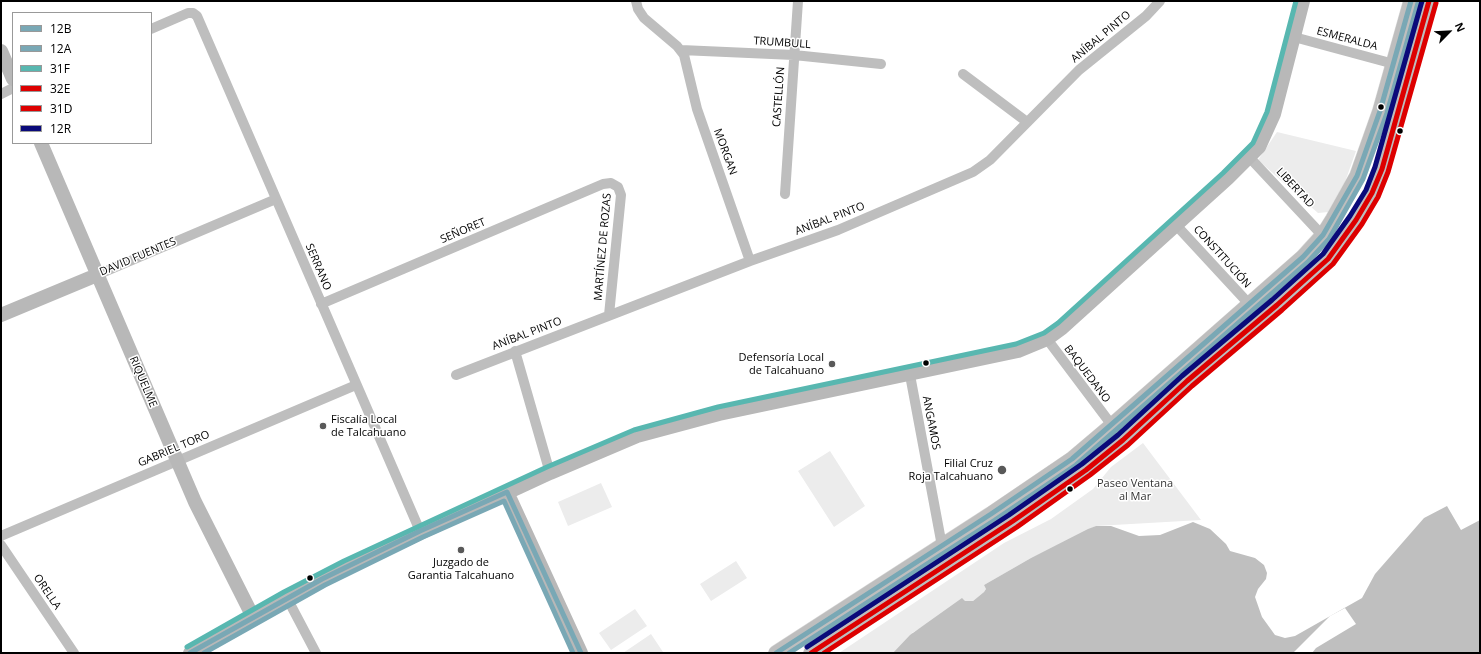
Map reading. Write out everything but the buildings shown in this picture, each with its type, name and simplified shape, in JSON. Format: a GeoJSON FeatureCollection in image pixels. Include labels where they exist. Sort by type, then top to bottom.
{"type":"FeatureCollection","features":[{"type":"Feature","properties":{"kind":"main road"},"geometry":{"type":"LineString","coordinates":[[190,653],[287,598],[420,531],[637,436],[690,420],[910,375],[1018,351],[1047,339],[1062,328],[1250,158],[1263,141],[1271,124],[1303,1]]}},
{"type":"Feature","properties":{"kind":"main road"},"geometry":{"type":"LineString","coordinates":[[776,653],[942,546],[1048,475],[1111,426],[1303,257],[1322,235],[1346,197],[1357,176],[1380,110],[1411,1]]}},
{"type":"Feature","properties":{"kind":"main road"},"geometry":{"type":"LineString","coordinates":[[811,653],[1013,521],[1086,470],[1123,440],[1207,363],[1300,286],[1336,250],[1347,235],[1372,193],[1384,164],[1429,1]]}},
{"type":"Feature","properties":{"kind":"main road"},"geometry":{"type":"LineString","coordinates":[[1,51],[12,76]]}},
{"type":"Feature","properties":{"kind":"main road"},"geometry":{"type":"LineString","coordinates":[[1394,64],[1403,63],[1414,58]]}},
{"type":"Feature","properties":{"kind":"main road","name":"RIQUELME"},"geometry":{"type":"LineString","coordinates":[[41,144],[177,461],[210,534],[253,617]]}},
{"type":"Feature","properties":{"kind":"main road","name":"DAVID FUENTES"},"geometry":{"type":"LineString","coordinates":[[1,315],[97,275]]}},
{"type":"Feature","properties":{"kind":"main road"},"geometry":{"type":"LineString","coordinates":[[507,492],[580,653]]}},
{"type":"Feature","properties":{"kind":"street"},"geometry":{"type":"LineString","coordinates":[[636,1],[638,9],[644,18],[681,50]]}},
{"type":"Feature","properties":{"kind":"street","name":"CASTELLÓN"},"geometry":{"type":"LineString","coordinates":[[785,194],[798,1]]}},
{"type":"Feature","properties":{"kind":"street","name":"ANÍBAL PINTO"},"geometry":{"type":"LineString","coordinates":[[456,375],[750,261],[852,224],[973,172],[985,164],[1079,70],[1146,16],[1160,1]]}},
{"type":"Feature","properties":{"kind":"street","name":"SERRANO"},"geometry":{"type":"LineString","coordinates":[[152,29],[188,14],[193,13],[197,16],[420,531]]}},
{"type":"Feature","properties":{"kind":"street","name":"ESMERALDA"},"geometry":{"type":"LineString","coordinates":[[1294,37],[1394,64]]}},
{"type":"Feature","properties":{"kind":"street","name":"TRUMBULL"},"geometry":{"type":"LineString","coordinates":[[681,50],[794,55],[881,64]]}},
{"type":"Feature","properties":{"kind":"street","name":"MORGAN"},"geometry":{"type":"LineString","coordinates":[[681,50],[686,63],[697,110],[750,261]]}},
{"type":"Feature","properties":{"kind":"street"},"geometry":{"type":"LineString","coordinates":[[963,74],[1027,122]]}},
{"type":"Feature","properties":{"kind":"street"},"geometry":{"type":"LineString","coordinates":[[1,94],[12,88]]}},
{"type":"Feature","properties":{"kind":"street","name":"LIBERTAD"},"geometry":{"type":"LineString","coordinates":[[1250,158],[1336,250]]}},
{"type":"Feature","properties":{"kind":"street","name":"SEÑORET"},"geometry":{"type":"LineString","coordinates":[[321,304],[603,184],[615,184]]}},
{"type":"Feature","properties":{"kind":"street","name":"MARTÍNEZ DE ROZAS"},"geometry":{"type":"LineString","coordinates":[[609,315],[621,195],[615,184]]}},
{"type":"Feature","properties":{"kind":"street","name":"DAVID FUENTES"},"geometry":{"type":"LineString","coordinates":[[97,275],[276,199]]}},
{"type":"Feature","properties":{"kind":"street","name":"CONSTITUCIÓN"},"geometry":{"type":"LineString","coordinates":[[1176,225],[1250,305]]}},
{"type":"Feature","properties":{"kind":"street"},"geometry":{"type":"LineString","coordinates":[[1322,235],[1347,235]]}},
{"type":"Feature","properties":{"kind":"street","name":"BAQUEDANO"},"geometry":{"type":"LineString","coordinates":[[1047,339],[1123,440]]}},
{"type":"Feature","properties":{"kind":"street"},"geometry":{"type":"LineString","coordinates":[[515,351],[550,473]]}},
{"type":"Feature","properties":{"kind":"street","name":"ANGAMOS"},"geometry":{"type":"LineString","coordinates":[[910,375],[942,546]]}},
{"type":"Feature","properties":{"kind":"street","name":"GABRIEL TORO"},"geometry":{"type":"LineString","coordinates":[[1,536],[356,385]]}},
{"type":"Feature","properties":{"kind":"street","name":"ORELLA"},"geometry":{"type":"LineString","coordinates":[[1,545],[74,653]]}},
{"type":"Feature","properties":{"kind":"street"},"geometry":{"type":"LineString","coordinates":[[287,598],[316,653]]}},
{"type":"Feature","properties":{"kind":"green space"},"geometry":{"type":"Polygon","coordinates":[[[1277,132],[1356,151],[1345,182],[1328,212],[1318,213],[1258,160],[1277,132]]]}},
{"type":"Feature","properties":{"kind":"green space","name":"Paseo Ventana al Mar"},"geometry":{"type":"Polygon","coordinates":[[[1143,443],[1201,520],[1096,526],[1031,558],[984,585],[986,589],[984,592],[973,601],[965,601],[912,633],[943,653],[839,653],[1004,543],[1051,519],[1093,489],[1111,467],[1143,443]]]}},
{"type":"Feature","properties":{"kind":"green space"},"geometry":{"type":"Polygon","coordinates":[[[830,451],[865,506],[834,527],[798,471],[830,451]]]}},
{"type":"Feature","properties":{"kind":"green space"},"geometry":{"type":"Polygon","coordinates":[[[601,483],[612,507],[568,526],[558,502],[601,483]]]}},
{"type":"Feature","properties":{"kind":"green space"},"geometry":{"type":"Polygon","coordinates":[[[736,561],[747,578],[711,601],[700,584],[736,561]]]}},
{"type":"Feature","properties":{"kind":"green space"},"geometry":{"type":"Polygon","coordinates":[[[635,609],[647,626],[611,650],[599,633],[635,609]]]}},
{"type":"Feature","properties":{"kind":"green space"},"geometry":{"type":"Polygon","coordinates":[[[651,634],[663,652],[623,653],[651,634]]]}},
{"type":"Feature","properties":{"kind":"shaded area"},"geometry":{"type":"Polygon","coordinates":[[[1447,506],[1461,530],[1480,520],[1480,653],[893,653],[910,635],[962,598],[965,601],[973,601],[984,592],[986,589],[984,585],[1031,558],[1096,526],[1111,526],[1139,536],[1160,535],[1193,522],[1210,529],[1226,544],[1230,551],[1255,558],[1264,565],[1267,573],[1266,579],[1258,589],[1255,597],[1262,617],[1275,635],[1285,638],[1295,636],[1362,598],[1375,574],[1424,518],[1447,506]]]}},
{"type":"Feature","properties":{"kind":"pier"},"geometry":{"type":"Polygon","coordinates":[[[1345,608],[1356,624],[1316,648],[1312,653],[1293,653],[1330,616],[1345,608]]]}},
{"type":"Feature","properties":{"kind":"transit line","name":"31F"},"geometry":{"type":"LineString","coordinates":[[187,647],[284,592],[344,561],[547,467],[634,430],[718,407],[1016,344],[1044,333],[1058,323],[1223,173],[1253,143],[1267,112],[1296,1]]}},
{"type":"Feature","properties":{"kind":"transit line","name":"12B"},"geometry":{"type":"LineString","coordinates":[[776,653],[991,514],[1072,459],[1303,257],[1323,235],[1357,176],[1380,111],[1411,1]]}},
{"type":"Feature","properties":{"kind":"transit line","name":"12R"},"geometry":{"type":"LineString","coordinates":[[807,647],[1009,515],[1082,464],[1118,435],[1182,376],[1272,300],[1323,254],[1350,216],[1366,190],[1375,167],[1422,1]]}},
{"type":"Feature","properties":{"kind":"transit line","name":"32E"},"geometry":{"type":"LineString","coordinates":[[811,653],[1013,521],[1086,470],[1123,440],[1187,381],[1277,305],[1328,259],[1356,220],[1372,193],[1382,169],[1429,1]]}},
{"type":"Feature","properties":{"kind":"transit line","name":"12A"},"geometry":{"type":"LineString","coordinates":[[789,653],[995,520],[1076,465],[1308,262],[1329,239],[1363,179],[1387,113],[1418,3]]}},
{"type":"Feature","properties":{"kind":"transit line","name":"31D"},"geometry":{"type":"LineString","coordinates":[[824,653],[1017,527],[1090,475],[1128,445],[1192,386],[1282,310],[1333,264],[1362,224],[1378,197],[1388,172],[1436,3]]}},
{"type":"Feature","properties":{"kind":"transit line","name":"12B"},"geometry":{"type":"LineString","coordinates":[[190,653],[322,579],[420,531],[507,492],[581,653]]}},
{"type":"Feature","properties":{"kind":"transit line","name":"12A"},"geometry":{"type":"LineString","coordinates":[[204,653],[325,585],[423,537],[504,501],[573,653]]}},
{"type":"Feature","properties":{"kind":"place","name":"Defensoría Local de Talcahuano"},"geometry":{"type":"Point","coordinates":[832,364]}},
{"type":"Feature","properties":{"kind":"place","name":"Fiscalía Local de Talcahuano"},"geometry":{"type":"Point","coordinates":[323,426]}},
{"type":"Feature","properties":{"kind":"place","name":"Filial Cruz Roja Talcahuano"},"geometry":{"type":"Point","coordinates":[1002,470]}},
{"type":"Feature","properties":{"kind":"place","name":"Juzgado de Garantia Talcahuano"},"geometry":{"type":"Point","coordinates":[461,550]}}]}
